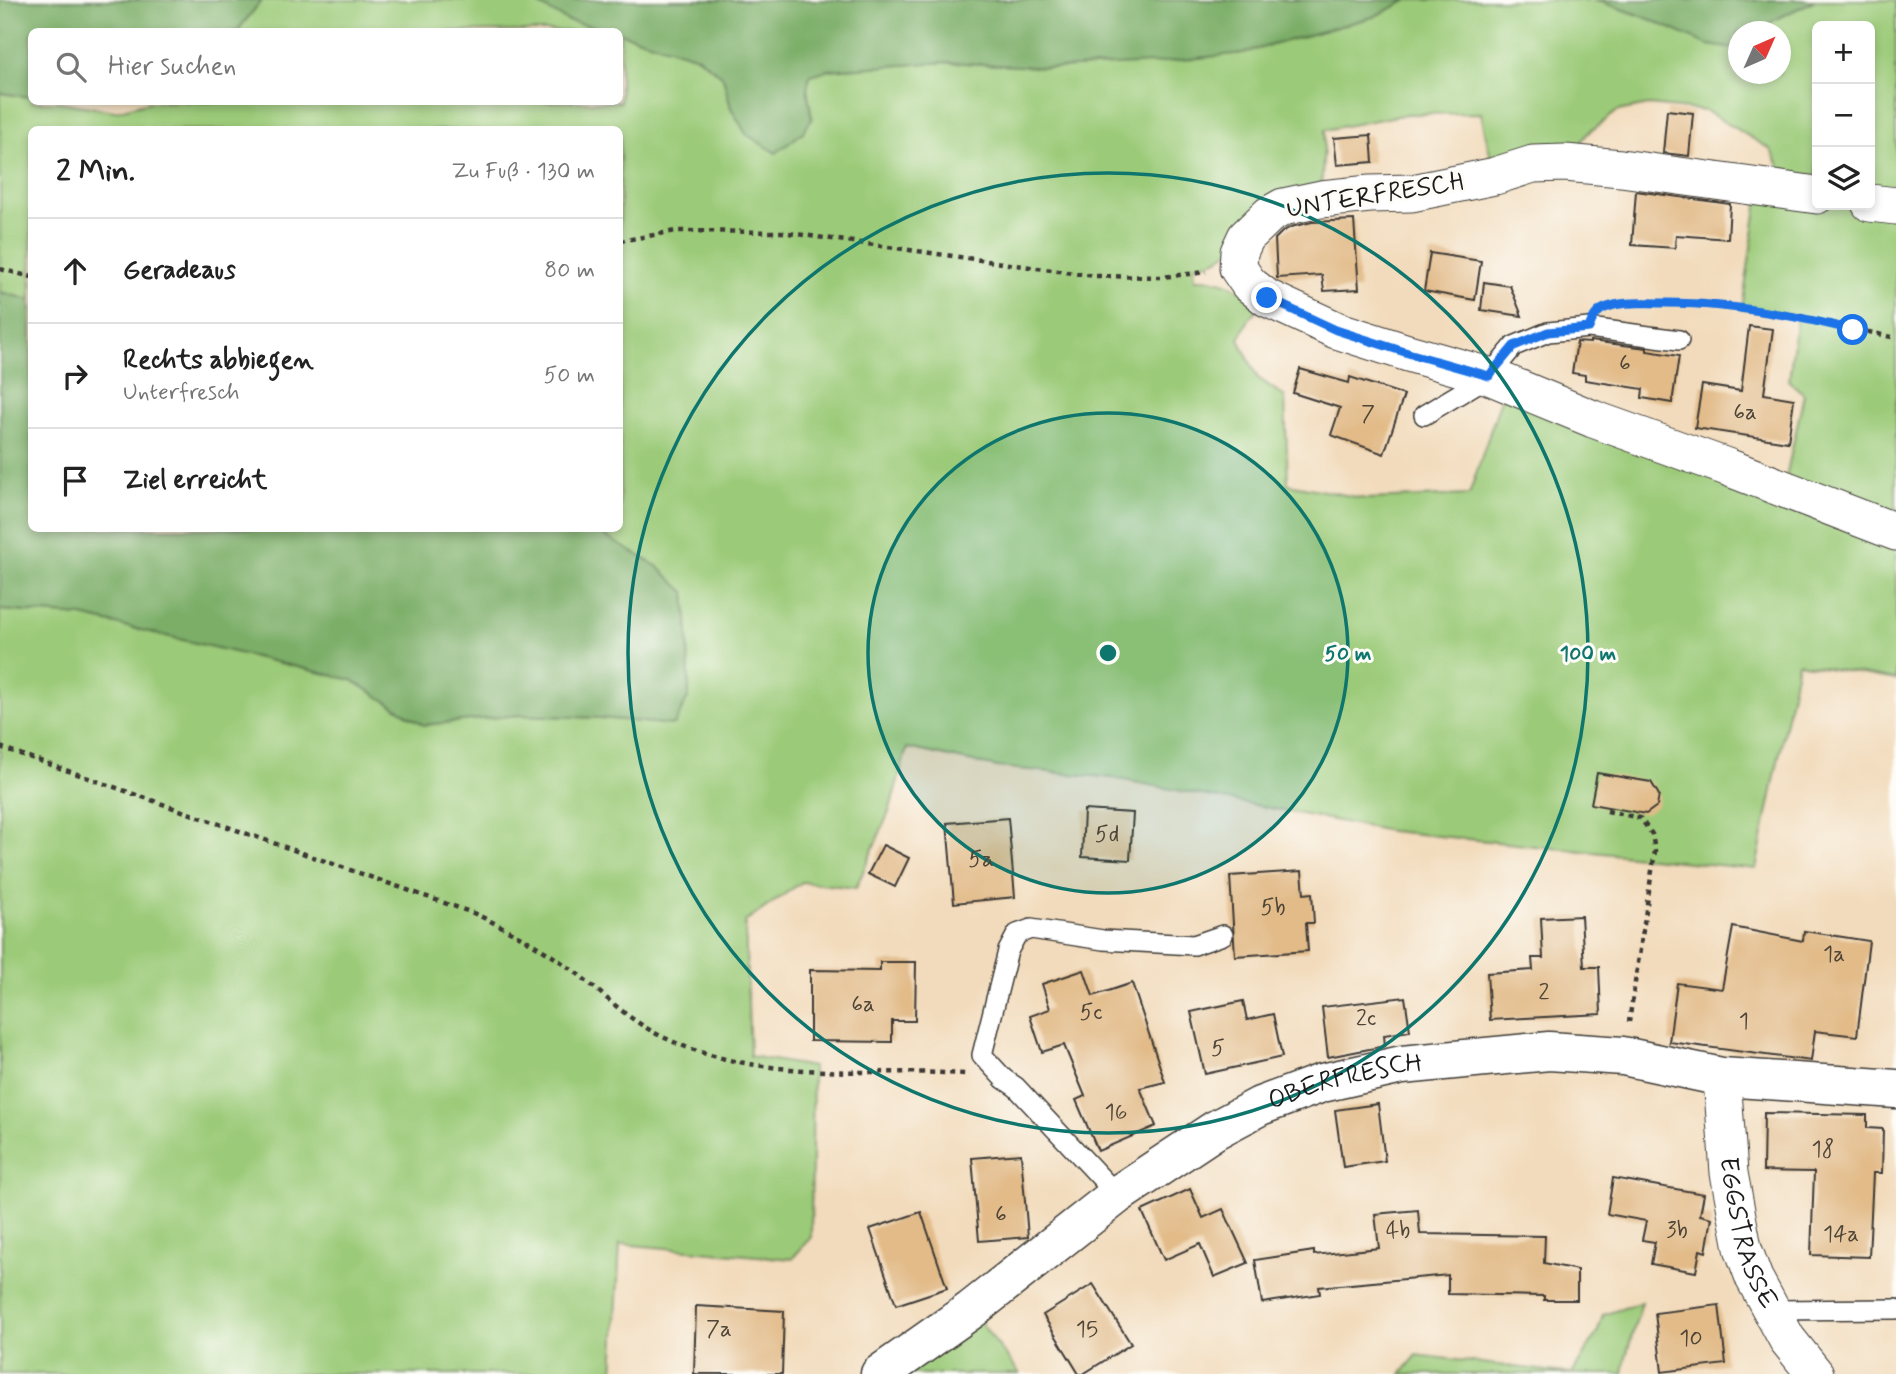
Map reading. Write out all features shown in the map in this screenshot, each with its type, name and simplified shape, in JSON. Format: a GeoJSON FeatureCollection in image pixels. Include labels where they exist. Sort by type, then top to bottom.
{"type":"FeatureCollection","features":[{"type":"Feature","properties":{"kind":"street","name":"UNTERFRESCH"},"geometry":{"type":"LineString","coordinates":[[1238,268],[1239,252],[1246,237],[1269,215],[1283,207],[1321,199],[1412,193],[1495,176],[1533,164],[1565,163],[1621,168],[1812,194]]}},
{"type":"Feature","properties":{"kind":"street"},"geometry":{"type":"LineString","coordinates":[[1875,204],[1896,206]]}},
{"type":"Feature","properties":{"kind":"street"},"geometry":{"type":"LineString","coordinates":[[1238,268],[1249,284],[1267,298],[1336,330],[1489,376],[1593,419],[1896,532]]}},
{"type":"Feature","properties":{"kind":"street","name":"OBERFRESCH"},"geometry":{"type":"LineString","coordinates":[[880,1374],[971,1310],[1117,1195],[1215,1130],[1260,1106],[1322,1083],[1402,1065],[1549,1051],[1623,1056],[1722,1077],[1896,1089]]}},
{"type":"Feature","properties":{"kind":"street","name":"EGGSTRASSE"},"geometry":{"type":"LineString","coordinates":[[1722,1077],[1729,1173],[1736,1214],[1754,1279],[1787,1339],[1815,1374]]}},
{"type":"Feature","properties":{"kind":"lane"},"geometry":{"type":"LineString","coordinates":[[1424,415],[1489,376],[1514,346],[1548,332],[1589,328],[1679,340]]}},
{"type":"Feature","properties":{"kind":"lane"},"geometry":{"type":"LineString","coordinates":[[1117,1195],[1016,1087],[1004,1079],[982,1055],[1008,951],[1017,934],[1031,929],[1103,940],[1194,945],[1223,935]]}},
{"type":"Feature","properties":{"kind":"lane"},"geometry":{"type":"LineString","coordinates":[[1770,1310],[1896,1309]]}},
{"type":"Feature","properties":{"kind":"path"},"geometry":{"type":"LineString","coordinates":[[623,240],[676,231],[782,232],[1094,276],[1162,277],[1238,268]]}},
{"type":"Feature","properties":{"kind":"path"},"geometry":{"type":"LineString","coordinates":[[0,269],[28,276]]}},
{"type":"Feature","properties":{"kind":"path"},"geometry":{"type":"LineString","coordinates":[[1589,328],[1593,317],[1603,308],[1625,303],[1703,303],[1797,316],[1896,338]]}},
{"type":"Feature","properties":{"kind":"path"},"geometry":{"type":"LineString","coordinates":[[0,747],[473,913],[518,933],[554,957],[639,1023],[662,1037],[692,1049],[758,1065],[797,1070],[977,1076]]}},
{"type":"Feature","properties":{"kind":"path"},"geometry":{"type":"LineString","coordinates":[[1606,811],[1640,818],[1652,834],[1655,851],[1623,1056]]}},
{"type":"Feature","properties":{"kind":"green space"},"geometry":{"type":"Polygon","coordinates":[[[0,0],[262,0],[239,28],[28,28],[28,97],[0,93],[0,0]]]}},
{"type":"Feature","properties":{"kind":"green space"},"geometry":{"type":"Polygon","coordinates":[[[262,0],[531,0],[568,21],[599,28],[240,28],[262,0]]]}},
{"type":"Feature","properties":{"kind":"green space"},"geometry":{"type":"Polygon","coordinates":[[[531,0],[1408,0],[1373,17],[1243,53],[1155,63],[1057,68],[946,62],[828,70],[810,75],[807,88],[812,119],[802,133],[776,153],[746,134],[731,108],[723,77],[698,57],[623,34],[623,28],[601,28],[568,21],[531,0]]]}},
{"type":"Feature","properties":{"kind":"green space"},"geometry":{"type":"Polygon","coordinates":[[[1408,0],[1596,0],[1728,47],[1728,84],[1791,84],[1791,21],[1773,21],[1815,0],[1896,0],[1896,199],[1875,196],[1875,21],[1812,21],[1812,187],[1780,182],[1778,163],[1770,149],[1706,111],[1649,105],[1618,111],[1588,133],[1571,155],[1493,168],[1481,113],[1407,114],[1325,130],[1321,192],[1216,260],[1194,266],[1195,279],[1224,282],[1261,305],[1249,319],[1239,339],[1257,377],[1285,397],[1288,484],[1366,499],[1469,495],[1504,390],[1896,538],[1896,680],[1798,663],[1756,869],[1390,831],[1113,778],[997,767],[907,748],[889,812],[856,888],[802,882],[745,922],[750,1056],[813,1067],[811,1237],[792,1259],[620,1244],[613,1374],[0,1374],[0,610],[82,616],[352,680],[424,725],[519,715],[600,718],[673,725],[689,696],[685,592],[598,532],[623,532],[623,126],[28,126],[28,299],[0,292],[0,93],[28,97],[28,105],[78,105],[115,111],[138,105],[623,105],[623,34],[698,57],[723,77],[731,108],[812,119],[807,88],[810,75],[828,70],[945,62],[1057,68],[1243,53],[1373,17],[1408,0]]]}},
{"type":"Feature","properties":{"kind":"green space"},"geometry":{"type":"Polygon","coordinates":[[[1596,0],[1815,0],[1773,21],[1728,21],[1728,48],[1708,45],[1642,16],[1596,0]]]}},
{"type":"Feature","properties":{"kind":"green space"},"geometry":{"type":"Polygon","coordinates":[[[1759,193],[1812,204],[1812,210],[1874,210],[1896,213],[1896,522],[1786,477],[1804,394],[1789,381],[1797,316],[1742,309],[1759,193]]]}},
{"type":"Feature","properties":{"kind":"green space"},"geometry":{"type":"Polygon","coordinates":[[[0,292],[28,299],[28,532],[597,532],[657,566],[685,592],[689,696],[674,725],[600,718],[519,715],[424,725],[352,680],[82,616],[0,610],[0,292]]]}},
{"type":"Feature","properties":{"kind":"green space"},"geometry":{"type":"Polygon","coordinates":[[[1642,1302],[1623,1374],[1572,1374],[1598,1331],[1603,1315],[1642,1302]]]}},
{"type":"Feature","properties":{"kind":"green space"},"geometry":{"type":"Polygon","coordinates":[[[975,1315],[1020,1374],[894,1374],[975,1315]]]}},
{"type":"Feature","properties":{"kind":"green space"},"geometry":{"type":"Polygon","coordinates":[[[1417,1355],[1572,1374],[1401,1374],[1417,1355]]]}},
{"type":"Feature","properties":{"kind":"building"},"geometry":{"type":"Polygon","coordinates":[[[1667,110],[1693,113],[1689,156],[1663,153],[1667,110]]]}},
{"type":"Feature","properties":{"kind":"building"},"geometry":{"type":"Polygon","coordinates":[[[1371,135],[1373,162],[1337,165],[1334,138],[1371,135]]]}},
{"type":"Feature","properties":{"kind":"building"},"geometry":{"type":"Polygon","coordinates":[[[1636,191],[1730,204],[1728,239],[1676,235],[1675,248],[1632,245],[1636,191]]]}},
{"type":"Feature","properties":{"kind":"building"},"geometry":{"type":"Polygon","coordinates":[[[1354,220],[1359,289],[1324,291],[1322,275],[1277,278],[1275,239],[1282,232],[1312,222],[1354,220]]]}},
{"type":"Feature","properties":{"kind":"building"},"geometry":{"type":"Polygon","coordinates":[[[1430,253],[1481,261],[1475,300],[1424,291],[1430,253]]]}},
{"type":"Feature","properties":{"kind":"building"},"geometry":{"type":"Polygon","coordinates":[[[1484,282],[1510,286],[1522,316],[1481,310],[1484,282]]]}},
{"type":"Feature","properties":{"kind":"building"},"geometry":{"type":"Polygon","coordinates":[[[1749,326],[1773,329],[1764,394],[1794,399],[1788,442],[1695,428],[1702,385],[1741,391],[1749,326]]]}},
{"type":"Feature","properties":{"kind":"building"},"geometry":{"type":"Polygon","coordinates":[[[1590,341],[1647,348],[1647,351],[1679,356],[1672,403],[1642,398],[1643,389],[1585,380],[1585,375],[1572,373],[1577,342],[1590,341]]]}},
{"type":"Feature","properties":{"kind":"building"},"geometry":{"type":"Polygon","coordinates":[[[1300,369],[1349,383],[1350,377],[1404,395],[1384,454],[1331,435],[1340,408],[1293,393],[1300,369]]]}},
{"type":"Feature","properties":{"kind":"building"},"geometry":{"type":"Polygon","coordinates":[[[1597,773],[1651,782],[1659,795],[1657,806],[1646,814],[1591,804],[1597,773]]]}},
{"type":"Feature","properties":{"kind":"building"},"geometry":{"type":"Polygon","coordinates":[[[1084,810],[1133,813],[1130,860],[1082,857],[1084,810]]]}},
{"type":"Feature","properties":{"kind":"building"},"geometry":{"type":"Polygon","coordinates":[[[1008,818],[1015,897],[954,903],[947,823],[1008,818]]]}},
{"type":"Feature","properties":{"kind":"building"},"geometry":{"type":"Polygon","coordinates":[[[883,845],[909,858],[895,887],[868,874],[883,845]]]}},
{"type":"Feature","properties":{"kind":"building"},"geometry":{"type":"Polygon","coordinates":[[[1302,871],[1304,894],[1312,893],[1314,923],[1306,923],[1308,951],[1235,956],[1230,876],[1302,871]]]}},
{"type":"Feature","properties":{"kind":"building"},"geometry":{"type":"Polygon","coordinates":[[[1581,916],[1584,967],[1599,967],[1601,1014],[1490,1020],[1487,973],[1533,970],[1532,958],[1543,958],[1541,918],[1581,916]]]}},
{"type":"Feature","properties":{"kind":"building"},"geometry":{"type":"Polygon","coordinates":[[[1733,927],[1803,941],[1804,931],[1869,941],[1857,1036],[1815,1031],[1811,1061],[1669,1042],[1677,983],[1722,989],[1733,927]]]}},
{"type":"Feature","properties":{"kind":"building"},"geometry":{"type":"Polygon","coordinates":[[[880,962],[916,962],[915,1021],[892,1021],[892,1042],[810,1041],[810,970],[880,971],[880,962]]]}},
{"type":"Feature","properties":{"kind":"building"},"geometry":{"type":"Polygon","coordinates":[[[1084,970],[1093,996],[1132,983],[1165,1082],[1140,1088],[1156,1126],[1098,1151],[1076,1100],[1085,1096],[1064,1045],[1042,1052],[1030,1016],[1050,1009],[1042,984],[1084,970]]]}},
{"type":"Feature","properties":{"kind":"building"},"geometry":{"type":"Polygon","coordinates":[[[1405,997],[1410,1031],[1384,1035],[1385,1046],[1328,1057],[1322,1007],[1405,997]]]}},
{"type":"Feature","properties":{"kind":"building"},"geometry":{"type":"Polygon","coordinates":[[[1243,1001],[1247,1020],[1273,1014],[1282,1057],[1205,1074],[1191,1012],[1243,1001]]]}},
{"type":"Feature","properties":{"kind":"building"},"geometry":{"type":"Polygon","coordinates":[[[1378,1104],[1385,1161],[1343,1167],[1335,1110],[1378,1104]]]}},
{"type":"Feature","properties":{"kind":"building"},"geometry":{"type":"Polygon","coordinates":[[[1764,1113],[1867,1115],[1867,1128],[1883,1129],[1882,1173],[1873,1173],[1869,1257],[1811,1255],[1814,1172],[1763,1171],[1764,1113]]]}},
{"type":"Feature","properties":{"kind":"building"},"geometry":{"type":"Polygon","coordinates":[[[1021,1154],[1028,1237],[979,1241],[972,1158],[1021,1154]]]}},
{"type":"Feature","properties":{"kind":"building"},"geometry":{"type":"Polygon","coordinates":[[[1613,1178],[1704,1194],[1700,1215],[1712,1218],[1706,1252],[1700,1250],[1696,1272],[1651,1264],[1655,1242],[1642,1240],[1646,1221],[1607,1214],[1613,1178]]]}},
{"type":"Feature","properties":{"kind":"building"},"geometry":{"type":"Polygon","coordinates":[[[1190,1189],[1203,1218],[1223,1209],[1248,1263],[1214,1277],[1200,1244],[1164,1260],[1142,1211],[1190,1189]]]}},
{"type":"Feature","properties":{"kind":"building"},"geometry":{"type":"Polygon","coordinates":[[[1418,1210],[1420,1234],[1545,1236],[1544,1263],[1577,1270],[1577,1300],[1544,1300],[1544,1296],[1448,1294],[1448,1275],[1319,1287],[1320,1294],[1262,1303],[1255,1260],[1314,1251],[1314,1255],[1379,1248],[1375,1214],[1418,1210]]]}},
{"type":"Feature","properties":{"kind":"building"},"geometry":{"type":"Polygon","coordinates":[[[921,1212],[947,1288],[896,1305],[870,1229],[921,1212]]]}},
{"type":"Feature","properties":{"kind":"building"},"geometry":{"type":"Polygon","coordinates":[[[1093,1284],[1131,1344],[1079,1374],[1043,1315],[1093,1284]]]}},
{"type":"Feature","properties":{"kind":"building"},"geometry":{"type":"Polygon","coordinates":[[[1719,1305],[1726,1364],[1662,1372],[1655,1313],[1719,1305]]]}},
{"type":"Feature","properties":{"kind":"building"},"geometry":{"type":"Polygon","coordinates":[[[696,1306],[784,1311],[782,1374],[694,1374],[696,1306]]]}},
{"type":"Feature","properties":{"kind":"route"},"geometry":{"type":"LineString","coordinates":[[1267,298],[1336,330],[1489,376],[1514,346],[1548,332],[1589,328],[1593,317],[1603,308],[1625,303],[1703,303],[1797,316],[1853,330]]}}]}
